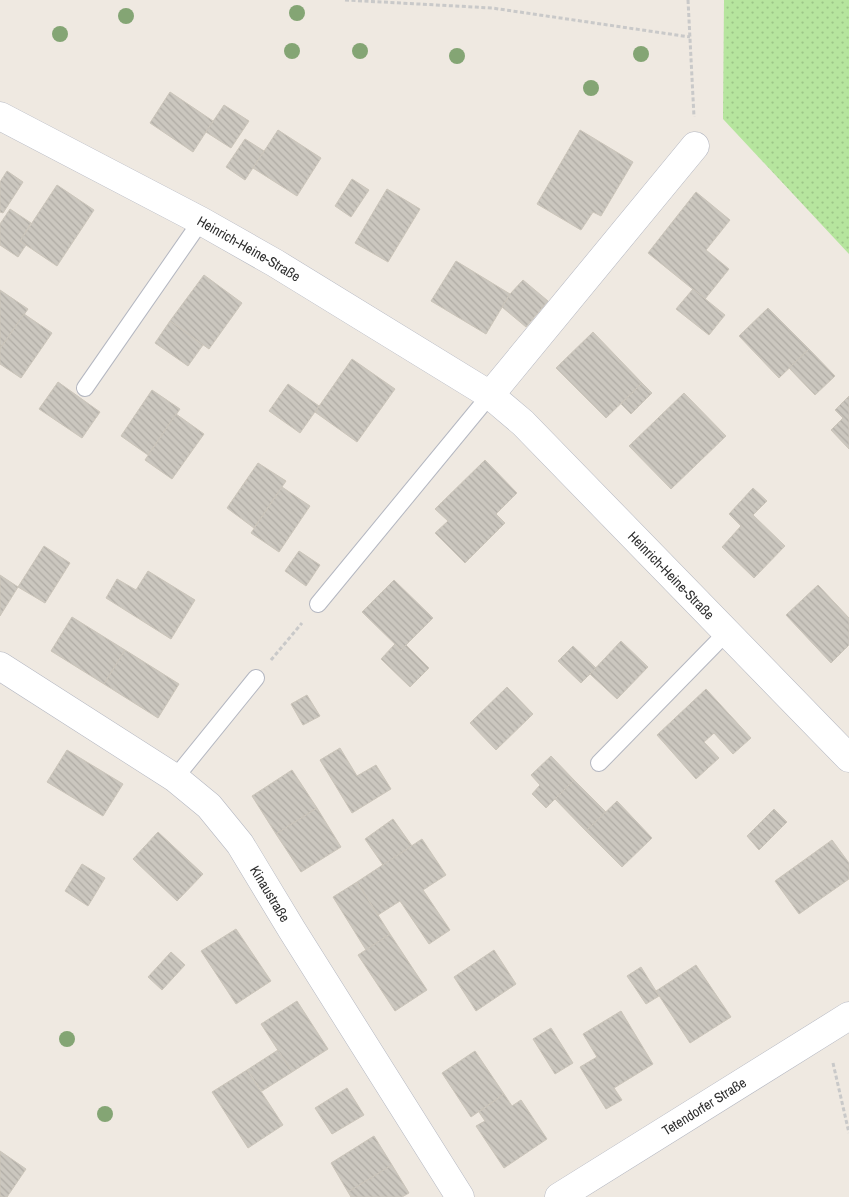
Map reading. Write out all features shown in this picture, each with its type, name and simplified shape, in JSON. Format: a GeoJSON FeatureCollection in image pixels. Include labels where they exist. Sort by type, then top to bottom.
{"type":"FeatureCollection","features":[{"type":"Feature","properties":{"kind":"street","name":"Heinrich-Heine-Straße"},"geometry":{"type":"LineString","coordinates":[[0,116],[201,221],[275,263],[490,395],[523,423],[849,758]]}},
{"type":"Feature","properties":{"kind":"street"},"geometry":{"type":"LineString","coordinates":[[490,395],[696,146]]}},
{"type":"Feature","properties":{"kind":"street","name":"Kinaustraße"},"geometry":{"type":"LineString","coordinates":[[0,666],[175,778],[209,806],[240,844],[460,1197]]}},
{"type":"Feature","properties":{"kind":"street","name":"Tetendorfer Straße"},"geometry":{"type":"LineString","coordinates":[[559,1197],[849,1016]]}},
{"type":"Feature","properties":{"kind":"lane"},"geometry":{"type":"LineString","coordinates":[[85,388],[201,221]]}},
{"type":"Feature","properties":{"kind":"lane"},"geometry":{"type":"LineString","coordinates":[[318,604],[490,395]]}},
{"type":"Feature","properties":{"kind":"lane"},"geometry":{"type":"LineString","coordinates":[[599,763],[726,633]]}},
{"type":"Feature","properties":{"kind":"lane"},"geometry":{"type":"LineString","coordinates":[[175,778],[256,678]]}},
{"type":"Feature","properties":{"kind":"path"},"geometry":{"type":"LineString","coordinates":[[345,0],[492,8],[690,37]]}},
{"type":"Feature","properties":{"kind":"path"},"geometry":{"type":"LineString","coordinates":[[688,0],[696,146]]}},
{"type":"Feature","properties":{"kind":"path"},"geometry":{"type":"LineString","coordinates":[[256,678],[318,604]]}},
{"type":"Feature","properties":{"kind":"path"},"geometry":{"type":"LineString","coordinates":[[817,1036],[832,1062],[849,1133]]}},
{"type":"Feature","properties":{"kind":"green space"},"geometry":{"type":"Polygon","coordinates":[[[724,0],[849,0],[849,254],[723,119],[724,0]]]}},
{"type":"Feature","properties":{"kind":"building"},"geometry":{"type":"Polygon","coordinates":[[[170,92],[213,121],[193,152],[150,123],[170,92]]]}},
{"type":"Feature","properties":{"kind":"building"},"geometry":{"type":"Polygon","coordinates":[[[224,105],[249,121],[231,148],[206,132],[224,105]]]}},
{"type":"Feature","properties":{"kind":"building"},"geometry":{"type":"Polygon","coordinates":[[[278,130],[321,158],[297,196],[253,168],[278,130]]]}},
{"type":"Feature","properties":{"kind":"building"},"geometry":{"type":"Polygon","coordinates":[[[580,130],[633,162],[601,216],[593,212],[581,230],[537,204],[580,130]]]}},
{"type":"Feature","properties":{"kind":"building"},"geometry":{"type":"Polygon","coordinates":[[[245,139],[264,151],[245,180],[226,167],[245,139]]]}},
{"type":"Feature","properties":{"kind":"building"},"geometry":{"type":"Polygon","coordinates":[[[7,171],[23,182],[3,213],[0,212],[0,182],[7,171]]]}},
{"type":"Feature","properties":{"kind":"building"},"geometry":{"type":"Polygon","coordinates":[[[352,179],[369,190],[351,217],[335,206],[352,179]]]}},
{"type":"Feature","properties":{"kind":"building"},"geometry":{"type":"Polygon","coordinates":[[[57,185],[94,210],[57,266],[20,241],[57,185]]]}},
{"type":"Feature","properties":{"kind":"building"},"geometry":{"type":"Polygon","coordinates":[[[387,189],[420,209],[388,262],[355,243],[387,189]]]}},
{"type":"Feature","properties":{"kind":"building"},"geometry":{"type":"Polygon","coordinates":[[[696,192],[730,220],[706,250],[729,269],[705,299],[648,253],[696,192]]]}},
{"type":"Feature","properties":{"kind":"building"},"geometry":{"type":"Polygon","coordinates":[[[10,209],[31,223],[20,241],[26,245],[18,257],[0,245],[0,224],[10,209]]]}},
{"type":"Feature","properties":{"kind":"building"},"geometry":{"type":"Polygon","coordinates":[[[456,261],[510,294],[486,334],[431,301],[456,261]]]}},
{"type":"Feature","properties":{"kind":"building"},"geometry":{"type":"Polygon","coordinates":[[[204,275],[242,303],[209,349],[170,321],[204,275]]]}},
{"type":"Feature","properties":{"kind":"building"},"geometry":{"type":"Polygon","coordinates":[[[523,280],[548,301],[526,327],[502,307],[510,294],[523,280]]]}},
{"type":"Feature","properties":{"kind":"building"},"geometry":{"type":"Polygon","coordinates":[[[693,289],[725,315],[709,335],[676,309],[693,289]]]}},
{"type":"Feature","properties":{"kind":"building"},"geometry":{"type":"Polygon","coordinates":[[[0,290],[28,309],[0,349],[0,290]]]}},
{"type":"Feature","properties":{"kind":"building"},"geometry":{"type":"Polygon","coordinates":[[[768,308],[809,349],[779,378],[739,336],[768,308]]]}},
{"type":"Feature","properties":{"kind":"building"},"geometry":{"type":"Polygon","coordinates":[[[24,314],[52,333],[21,378],[0,364],[0,349],[24,314]]]}},
{"type":"Feature","properties":{"kind":"building"},"geometry":{"type":"Polygon","coordinates":[[[170,321],[203,345],[188,366],[155,343],[170,321]]]}},
{"type":"Feature","properties":{"kind":"building"},"geometry":{"type":"Polygon","coordinates":[[[593,332],[642,383],[606,418],[556,368],[593,332]]]}},
{"type":"Feature","properties":{"kind":"building"},"geometry":{"type":"Polygon","coordinates":[[[809,349],[835,376],[815,395],[789,368],[809,349]]]}},
{"type":"Feature","properties":{"kind":"building"},"geometry":{"type":"Polygon","coordinates":[[[352,359],[395,389],[357,442],[315,412],[352,359]]]}},
{"type":"Feature","properties":{"kind":"building"},"geometry":{"type":"Polygon","coordinates":[[[58,382],[100,412],[82,438],[39,409],[58,382]]]}},
{"type":"Feature","properties":{"kind":"building"},"geometry":{"type":"Polygon","coordinates":[[[642,383],[652,393],[631,414],[621,404],[642,383]]]}},
{"type":"Feature","properties":{"kind":"building"},"geometry":{"type":"Polygon","coordinates":[[[288,384],[319,406],[300,433],[269,411],[288,384]]]}},
{"type":"Feature","properties":{"kind":"building"},"geometry":{"type":"Polygon","coordinates":[[[152,390],[180,409],[148,455],[121,436],[152,390]]]}},
{"type":"Feature","properties":{"kind":"building"},"geometry":{"type":"Polygon","coordinates":[[[684,393],[726,436],[671,489],[629,446],[684,393]]]}},
{"type":"Feature","properties":{"kind":"building"},"geometry":{"type":"Polygon","coordinates":[[[849,396],[849,449],[831,430],[843,418],[835,410],[849,396]]]}},
{"type":"Feature","properties":{"kind":"building"},"geometry":{"type":"Polygon","coordinates":[[[176,414],[204,434],[172,479],[145,460],[176,414]]]}},
{"type":"Feature","properties":{"kind":"building"},"geometry":{"type":"Polygon","coordinates":[[[485,460],[517,493],[496,514],[505,523],[465,563],[435,533],[448,521],[435,509],[485,460]]]}},
{"type":"Feature","properties":{"kind":"building"},"geometry":{"type":"Polygon","coordinates":[[[258,463],[286,481],[254,528],[227,508],[258,463]]]}},
{"type":"Feature","properties":{"kind":"building"},"geometry":{"type":"Polygon","coordinates":[[[282,487],[310,506],[279,552],[251,533],[282,487]]]}},
{"type":"Feature","properties":{"kind":"building"},"geometry":{"type":"Polygon","coordinates":[[[753,488],[767,501],[753,515],[785,546],[754,578],[722,547],[741,526],[729,514],[753,488]]]}},
{"type":"Feature","properties":{"kind":"building"},"geometry":{"type":"Polygon","coordinates":[[[44,546],[70,563],[45,603],[18,587],[44,546]]]}},
{"type":"Feature","properties":{"kind":"building"},"geometry":{"type":"Polygon","coordinates":[[[299,551],[320,565],[306,586],[285,571],[299,551]]]}},
{"type":"Feature","properties":{"kind":"building"},"geometry":{"type":"Polygon","coordinates":[[[148,571],[195,600],[171,639],[106,598],[117,579],[136,590],[148,571]]]}},
{"type":"Feature","properties":{"kind":"building"},"geometry":{"type":"Polygon","coordinates":[[[0,575],[18,587],[0,616],[0,575]]]}},
{"type":"Feature","properties":{"kind":"building"},"geometry":{"type":"Polygon","coordinates":[[[394,580],[433,618],[401,650],[362,612],[394,580]]]}},
{"type":"Feature","properties":{"kind":"building"},"geometry":{"type":"Polygon","coordinates":[[[818,585],[849,618],[849,645],[831,663],[786,615],[818,585]]]}},
{"type":"Feature","properties":{"kind":"building"},"geometry":{"type":"Polygon","coordinates":[[[72,617],[125,650],[104,684],[51,651],[72,617]]]}},
{"type":"Feature","properties":{"kind":"building"},"geometry":{"type":"Polygon","coordinates":[[[621,641],[648,667],[617,699],[590,674],[621,641]]]}},
{"type":"Feature","properties":{"kind":"building"},"geometry":{"type":"Polygon","coordinates":[[[395,644],[401,650],[406,645],[429,668],[410,687],[381,659],[395,644]]]}},
{"type":"Feature","properties":{"kind":"building"},"geometry":{"type":"Polygon","coordinates":[[[573,646],[596,668],[581,683],[558,661],[573,646]]]}},
{"type":"Feature","properties":{"kind":"building"},"geometry":{"type":"Polygon","coordinates":[[[125,650],[179,684],[158,718],[104,684],[125,650]]]}},
{"type":"Feature","properties":{"kind":"building"},"geometry":{"type":"Polygon","coordinates":[[[507,687],[533,714],[496,750],[470,723],[507,687]]]}},
{"type":"Feature","properties":{"kind":"building"},"geometry":{"type":"Polygon","coordinates":[[[706,689],[751,738],[733,754],[714,733],[704,742],[719,758],[696,779],[657,735],[706,689]]]}},
{"type":"Feature","properties":{"kind":"building"},"geometry":{"type":"Polygon","coordinates":[[[307,695],[320,716],[303,725],[291,704],[307,695]]]}},
{"type":"Feature","properties":{"kind":"building"},"geometry":{"type":"Polygon","coordinates":[[[340,748],[357,776],[376,765],[391,789],[352,813],[320,760],[340,748]]]}},
{"type":"Feature","properties":{"kind":"building"},"geometry":{"type":"Polygon","coordinates":[[[67,750],[123,784],[103,816],[47,782],[67,750]]]}},
{"type":"Feature","properties":{"kind":"building"},"geometry":{"type":"Polygon","coordinates":[[[551,756],[574,780],[546,808],[532,794],[540,785],[531,775],[551,756]]]}},
{"type":"Feature","properties":{"kind":"building"},"geometry":{"type":"Polygon","coordinates":[[[292,770],[317,808],[276,834],[252,796],[292,770]]]}},
{"type":"Feature","properties":{"kind":"building"},"geometry":{"type":"Polygon","coordinates":[[[574,780],[606,812],[586,831],[555,799],[574,780]]]}},
{"type":"Feature","properties":{"kind":"building"},"geometry":{"type":"Polygon","coordinates":[[[617,801],[652,838],[622,867],[586,831],[617,801]]]}},
{"type":"Feature","properties":{"kind":"building"},"geometry":{"type":"Polygon","coordinates":[[[317,808],[341,847],[301,872],[276,834],[317,808]]]}},
{"type":"Feature","properties":{"kind":"building"},"geometry":{"type":"Polygon","coordinates":[[[774,809],[787,822],[759,850],[747,836],[774,809]]]}},
{"type":"Feature","properties":{"kind":"building"},"geometry":{"type":"Polygon","coordinates":[[[393,819],[412,846],[383,865],[365,839],[393,819]]]}},
{"type":"Feature","properties":{"kind":"building"},"geometry":{"type":"Polygon","coordinates":[[[158,832],[203,874],[177,901],[133,859],[158,832]]]}},
{"type":"Feature","properties":{"kind":"building"},"geometry":{"type":"Polygon","coordinates":[[[422,839],[446,875],[423,890],[450,930],[429,944],[400,901],[378,915],[357,882],[422,839]]]}},
{"type":"Feature","properties":{"kind":"building"},"geometry":{"type":"Polygon","coordinates":[[[832,840],[849,863],[849,879],[799,914],[775,881],[832,840]]]}},
{"type":"Feature","properties":{"kind":"building"},"geometry":{"type":"Polygon","coordinates":[[[82,864],[105,878],[88,906],[65,891],[82,864]]]}},
{"type":"Feature","properties":{"kind":"building"},"geometry":{"type":"Polygon","coordinates":[[[357,882],[390,934],[366,950],[333,897],[357,882]]]}},
{"type":"Feature","properties":{"kind":"building"},"geometry":{"type":"Polygon","coordinates":[[[236,929],[271,981],[236,1004],[201,951],[236,929]]]}},
{"type":"Feature","properties":{"kind":"building"},"geometry":{"type":"Polygon","coordinates":[[[390,934],[427,990],[395,1011],[358,955],[390,934]]]}},
{"type":"Feature","properties":{"kind":"building"},"geometry":{"type":"Polygon","coordinates":[[[494,950],[516,984],[476,1011],[454,977],[494,950]]]}},
{"type":"Feature","properties":{"kind":"building"},"geometry":{"type":"Polygon","coordinates":[[[171,952],[185,965],[162,990],[148,977],[171,952]]]}},
{"type":"Feature","properties":{"kind":"building"},"geometry":{"type":"Polygon","coordinates":[[[696,965],[731,1017],[690,1043],[656,991],[696,965]]]}},
{"type":"Feature","properties":{"kind":"building"},"geometry":{"type":"Polygon","coordinates":[[[641,967],[659,996],[646,1004],[627,976],[641,967]]]}},
{"type":"Feature","properties":{"kind":"building"},"geometry":{"type":"Polygon","coordinates":[[[297,1001],[328,1049],[292,1072],[261,1024],[297,1001]]]}},
{"type":"Feature","properties":{"kind":"building"},"geometry":{"type":"Polygon","coordinates":[[[621,1011],[653,1064],[614,1088],[622,1100],[606,1109],[580,1067],[597,1057],[583,1034],[621,1011]]]}},
{"type":"Feature","properties":{"kind":"building"},"geometry":{"type":"Polygon","coordinates":[[[551,1028],[573,1063],[555,1074],[533,1039],[551,1028]]]}},
{"type":"Feature","properties":{"kind":"building"},"geometry":{"type":"Polygon","coordinates":[[[278,1050],[292,1072],[262,1091],[247,1070],[278,1050]]]}},
{"type":"Feature","properties":{"kind":"building"},"geometry":{"type":"Polygon","coordinates":[[[475,1051],[504,1094],[471,1117],[442,1073],[475,1051]]]}},
{"type":"Feature","properties":{"kind":"building"},"geometry":{"type":"Polygon","coordinates":[[[247,1070],[283,1125],[248,1148],[212,1092],[247,1070]]]}},
{"type":"Feature","properties":{"kind":"building"},"geometry":{"type":"Polygon","coordinates":[[[347,1088],[364,1115],[332,1134],[315,1108],[347,1088]]]}},
{"type":"Feature","properties":{"kind":"building"},"geometry":{"type":"Polygon","coordinates":[[[504,1094],[512,1106],[521,1100],[547,1139],[504,1168],[476,1126],[485,1121],[479,1112],[504,1094]]]}},
{"type":"Feature","properties":{"kind":"building"},"geometry":{"type":"Polygon","coordinates":[[[374,1136],[392,1165],[348,1192],[331,1163],[374,1136]]]}},
{"type":"Feature","properties":{"kind":"building"},"geometry":{"type":"Polygon","coordinates":[[[0,1151],[26,1169],[7,1197],[0,1197],[0,1151]]]}},
{"type":"Feature","properties":{"kind":"building"},"geometry":{"type":"Polygon","coordinates":[[[392,1165],[409,1193],[402,1197],[351,1197],[348,1192],[392,1165]]]}}]}
